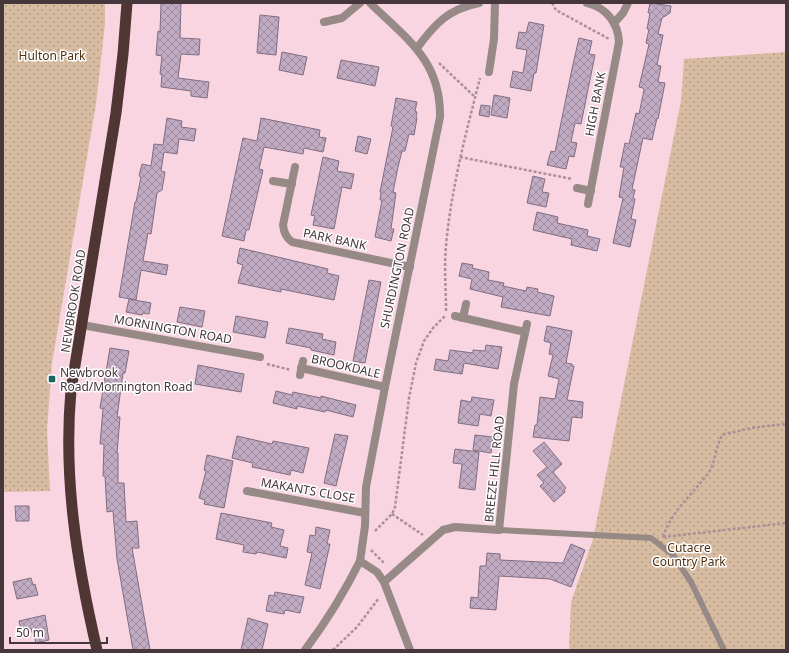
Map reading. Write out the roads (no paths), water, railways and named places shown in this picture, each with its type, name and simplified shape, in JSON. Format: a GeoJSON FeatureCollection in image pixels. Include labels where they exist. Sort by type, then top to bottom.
{"type":"FeatureCollection","features":[{"type":"Feature","properties":{"kind":"highway","name":"NEWBROOK ROAD"},"geometry":{"type":"LineString","coordinates":[[96,650],[82,581],[70,502],[68,422],[71,390],[116,113],[127,3]]}},
{"type":"Feature","properties":{"kind":"street"},"geometry":{"type":"LineString","coordinates":[[324,22],[342,18],[360,3]]}},
{"type":"Feature","properties":{"kind":"street","name":"SHURDINGTON ROAD"},"geometry":{"type":"LineString","coordinates":[[360,561],[364,542],[366,487],[384,388],[440,117],[440,102],[436,84],[428,66],[417,48],[370,3]]}},
{"type":"Feature","properties":{"kind":"street"},"geometry":{"type":"LineString","coordinates":[[417,48],[432,28],[448,14],[466,5],[479,3]]}},
{"type":"Feature","properties":{"kind":"street"},"geometry":{"type":"LineString","coordinates":[[489,72],[494,39],[495,3]]}},
{"type":"Feature","properties":{"kind":"street"},"geometry":{"type":"LineString","coordinates":[[587,3],[603,11],[614,22],[623,13],[628,3]]}},
{"type":"Feature","properties":{"kind":"street","name":"HIGH BANK"},"geometry":{"type":"LineString","coordinates":[[588,204],[619,42],[618,31],[614,22]]}},
{"type":"Feature","properties":{"kind":"street","name":"PARK BANK"},"geometry":{"type":"LineString","coordinates":[[296,167],[283,225],[287,238],[292,242],[410,267]]}},
{"type":"Feature","properties":{"kind":"street"},"geometry":{"type":"LineString","coordinates":[[273,180],[292,184]]}},
{"type":"Feature","properties":{"kind":"street"},"geometry":{"type":"LineString","coordinates":[[577,188],[591,191]]}},
{"type":"Feature","properties":{"kind":"street","name":"BREEZE HILL ROAD"},"geometry":{"type":"LineString","coordinates":[[385,585],[394,573],[443,530],[455,527],[499,530],[514,384],[526,328],[455,316],[466,304]]}},
{"type":"Feature","properties":{"kind":"street","name":"MORNINGTON ROAD"},"geometry":{"type":"LineString","coordinates":[[82,325],[260,357]]}},
{"type":"Feature","properties":{"kind":"street","name":"BROOKDALE"},"geometry":{"type":"LineString","coordinates":[[301,368],[384,388]]}},
{"type":"Feature","properties":{"kind":"street","name":"MAKANTS CLOSE"},"geometry":{"type":"LineString","coordinates":[[247,491],[365,512]]}},
{"type":"Feature","properties":{"kind":"street"},"geometry":{"type":"LineString","coordinates":[[305,650],[330,616],[360,561],[377,572],[385,585],[410,650]]}},
{"type":"Feature","properties":{"kind":"lane"},"geometry":{"type":"LineString","coordinates":[[499,530],[651,538],[674,555],[691,582],[724,650]]}},
{"type":"Feature","properties":{"kind":"place","name":"Newbrook Road/Mornington Road"},"geometry":{"type":"Point","coordinates":[52,379]}},
{"type":"Feature","properties":{"kind":"park label","name":"Hulton Park"},"geometry":{"type":"Point","coordinates":[52,55]}},
{"type":"Feature","properties":{"kind":"park label","name":"Cutacre Country Park"},"geometry":{"type":"Point","coordinates":[689,554]}}]}
